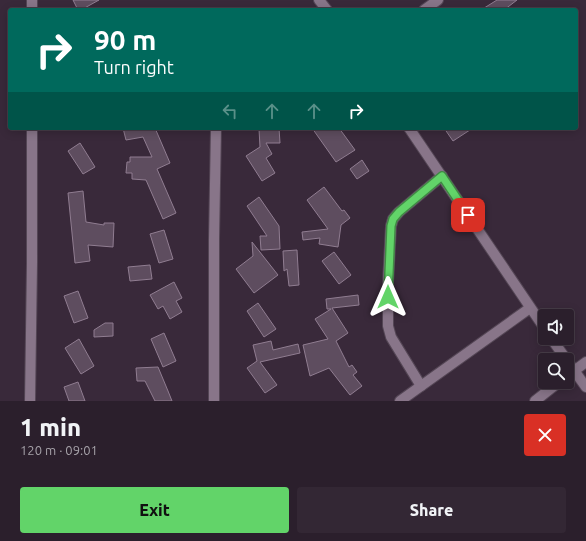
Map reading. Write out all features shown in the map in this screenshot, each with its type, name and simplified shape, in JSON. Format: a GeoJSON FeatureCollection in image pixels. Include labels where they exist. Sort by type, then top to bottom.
{"type":"FeatureCollection","features":[{"type":"Feature","properties":{"kind":"street"},"geometry":{"type":"LineString","coordinates":[[427,8],[438,0]]}},
{"type":"Feature","properties":{"kind":"street"},"geometry":{"type":"LineString","coordinates":[[30,401],[32,130]]}},
{"type":"Feature","properties":{"kind":"street"},"geometry":{"type":"LineString","coordinates":[[214,401],[216,130]]}},
{"type":"Feature","properties":{"kind":"street"},"geometry":{"type":"LineString","coordinates":[[410,130],[538,319]]}},
{"type":"Feature","properties":{"kind":"street"},"geometry":{"type":"LineString","coordinates":[[421,386],[391,337],[388,326],[388,283],[391,226],[393,219],[399,212],[442,176]]}},
{"type":"Feature","properties":{"kind":"street"},"geometry":{"type":"LineString","coordinates":[[400,401],[530,308]]}},
{"type":"Feature","properties":{"kind":"street"},"geometry":{"type":"LineString","coordinates":[[574,371],[586,362]]}},
{"type":"Feature","properties":{"kind":"street"},"geometry":{"type":"LineString","coordinates":[[574,376],[586,387]]}},
{"type":"Feature","properties":{"kind":"street"},"geometry":{"type":"LineString","coordinates":[[535,401],[550,389]]}},
{"type":"Feature","properties":{"kind":"building"},"geometry":{"type":"Polygon","coordinates":[[[73,0],[99,0],[85,8],[77,8],[73,0]]]}},
{"type":"Feature","properties":{"kind":"building"},"geometry":{"type":"Polygon","coordinates":[[[497,0],[517,0],[507,8],[484,8],[497,0]]]}},
{"type":"Feature","properties":{"kind":"building"},"geometry":{"type":"Polygon","coordinates":[[[124,130],[156,130],[170,163],[157,169],[176,213],[163,219],[146,180],[132,179],[132,173],[126,173],[127,162],[130,162],[130,157],[152,157],[143,137],[126,140],[124,130]]]}},
{"type":"Feature","properties":{"kind":"building"},"geometry":{"type":"Polygon","coordinates":[[[259,130],[279,130],[280,143],[266,143],[272,154],[266,158],[275,173],[262,181],[246,156],[260,147],[259,130]]]}},
{"type":"Feature","properties":{"kind":"building"},"geometry":{"type":"Polygon","coordinates":[[[313,130],[340,130],[355,150],[336,162],[313,130]]]}},
{"type":"Feature","properties":{"kind":"building"},"geometry":{"type":"Polygon","coordinates":[[[445,130],[470,130],[453,141],[445,130]]]}},
{"type":"Feature","properties":{"kind":"building"},"geometry":{"type":"Polygon","coordinates":[[[80,143],[95,167],[83,174],[68,151],[80,143]]]}},
{"type":"Feature","properties":{"kind":"building"},"geometry":{"type":"Polygon","coordinates":[[[362,160],[369,171],[357,179],[350,169],[362,160]]]}},
{"type":"Feature","properties":{"kind":"building"},"geometry":{"type":"Polygon","coordinates":[[[324,187],[342,211],[344,210],[350,218],[341,225],[338,247],[319,244],[320,238],[303,240],[302,232],[328,229],[307,200],[324,187]]]}},
{"type":"Feature","properties":{"kind":"building"},"geometry":{"type":"Polygon","coordinates":[[[83,191],[86,222],[104,225],[104,223],[114,223],[113,247],[88,245],[90,261],[75,263],[68,193],[83,191]]]}},
{"type":"Feature","properties":{"kind":"building"},"geometry":{"type":"Polygon","coordinates":[[[259,197],[279,226],[280,249],[261,250],[260,236],[267,236],[247,206],[259,197]]]}},
{"type":"Feature","properties":{"kind":"building"},"geometry":{"type":"Polygon","coordinates":[[[164,230],[173,259],[159,263],[150,234],[164,230]]]}},
{"type":"Feature","properties":{"kind":"building"},"geometry":{"type":"Polygon","coordinates":[[[252,242],[278,275],[254,293],[236,269],[253,256],[252,242]]]}},
{"type":"Feature","properties":{"kind":"building"},"geometry":{"type":"Polygon","coordinates":[[[297,250],[299,285],[289,286],[287,269],[284,271],[283,251],[297,250]]]}},
{"type":"Feature","properties":{"kind":"building"},"geometry":{"type":"Polygon","coordinates":[[[334,252],[351,275],[339,284],[322,261],[334,252]]]}},
{"type":"Feature","properties":{"kind":"building"},"geometry":{"type":"Polygon","coordinates":[[[150,265],[152,279],[130,281],[128,267],[150,265]]]}},
{"type":"Feature","properties":{"kind":"building"},"geometry":{"type":"Polygon","coordinates":[[[174,282],[182,298],[176,301],[182,312],[170,319],[163,306],[158,309],[150,295],[174,282]]]}},
{"type":"Feature","properties":{"kind":"building"},"geometry":{"type":"Polygon","coordinates":[[[78,291],[88,318],[74,323],[64,296],[78,291]]]}},
{"type":"Feature","properties":{"kind":"building"},"geometry":{"type":"Polygon","coordinates":[[[358,295],[359,305],[332,308],[348,333],[336,341],[349,367],[352,365],[357,372],[353,375],[362,386],[350,395],[329,368],[310,376],[303,345],[328,339],[315,319],[331,309],[327,309],[326,299],[358,295]]]}},
{"type":"Feature","properties":{"kind":"building"},"geometry":{"type":"Polygon","coordinates":[[[258,303],[276,329],[264,337],[247,311],[258,303]]]}},
{"type":"Feature","properties":{"kind":"building"},"geometry":{"type":"Polygon","coordinates":[[[105,323],[113,323],[113,336],[94,337],[94,330],[105,323]]]}},
{"type":"Feature","properties":{"kind":"building"},"geometry":{"type":"Polygon","coordinates":[[[164,333],[176,361],[163,367],[151,339],[164,333]]]}},
{"type":"Feature","properties":{"kind":"building"},"geometry":{"type":"Polygon","coordinates":[[[79,339],[94,366],[81,374],[65,348],[79,339]]]}},
{"type":"Feature","properties":{"kind":"building"},"geometry":{"type":"Polygon","coordinates":[[[271,341],[273,350],[298,344],[300,353],[260,362],[277,385],[265,393],[247,368],[257,361],[253,345],[271,341]]]}},
{"type":"Feature","properties":{"kind":"building"},"geometry":{"type":"Polygon","coordinates":[[[158,367],[172,401],[155,401],[145,381],[137,381],[136,368],[158,367]]]}},
{"type":"Feature","properties":{"kind":"building"},"geometry":{"type":"Polygon","coordinates":[[[78,382],[85,401],[69,401],[64,387],[78,382]]]}},
{"type":"Feature","properties":{"kind":"route"},"geometry":{"type":"LineString","coordinates":[[388,297],[391,226],[393,219],[399,212],[442,176],[468,215]]}}]}
